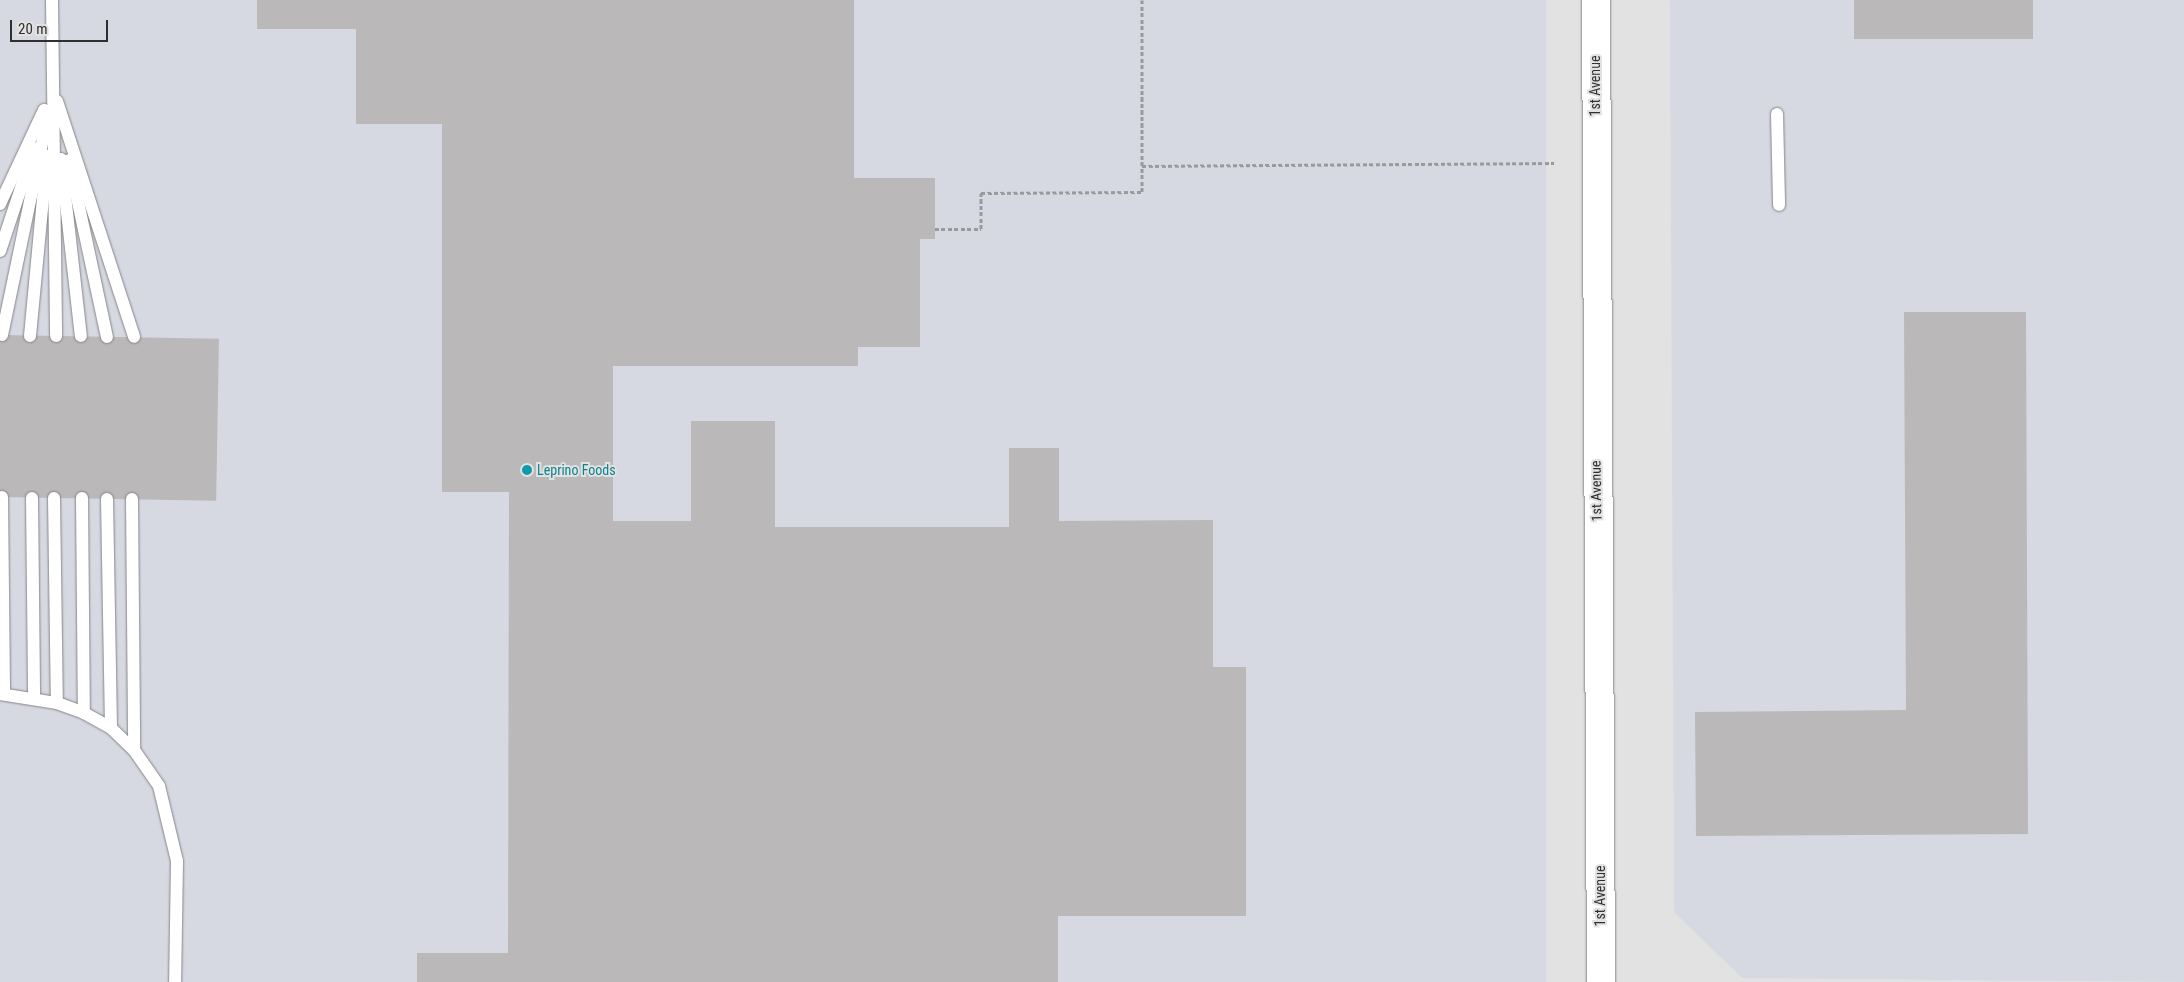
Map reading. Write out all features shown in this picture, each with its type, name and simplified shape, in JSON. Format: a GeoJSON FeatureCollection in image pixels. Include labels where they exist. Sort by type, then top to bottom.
{"type":"FeatureCollection","features":[{"type":"Feature","properties":{"kind":"street","name":"1st Avenue"},"geometry":{"type":"LineString","coordinates":[[1596,0],[1601,982]]}},
{"type":"Feature","properties":{"kind":"lane"},"geometry":{"type":"LineString","coordinates":[[52,0],[56,336]]}},
{"type":"Feature","properties":{"kind":"lane"},"geometry":{"type":"LineString","coordinates":[[0,204],[53,89]]}},
{"type":"Feature","properties":{"kind":"lane"},"geometry":{"type":"LineString","coordinates":[[0,251],[53,89]]}},
{"type":"Feature","properties":{"kind":"lane"},"geometry":{"type":"LineString","coordinates":[[2,335],[53,89]]}},
{"type":"Feature","properties":{"kind":"lane"},"geometry":{"type":"LineString","coordinates":[[30,336],[53,89]]}},
{"type":"Feature","properties":{"kind":"lane"},"geometry":{"type":"LineString","coordinates":[[53,89],[81,336]]}},
{"type":"Feature","properties":{"kind":"lane"},"geometry":{"type":"LineString","coordinates":[[53,89],[108,337]]}},
{"type":"Feature","properties":{"kind":"lane"},"geometry":{"type":"LineString","coordinates":[[53,89],[134,337]]}},
{"type":"Feature","properties":{"kind":"lane"},"geometry":{"type":"LineString","coordinates":[[1777,114],[1778,205]]}},
{"type":"Feature","properties":{"kind":"lane"},"geometry":{"type":"LineString","coordinates":[[2,497],[2,694],[57,703],[84,713],[111,728],[134,750],[159,786],[177,861],[175,982]]}},
{"type":"Feature","properties":{"kind":"lane"},"geometry":{"type":"LineString","coordinates":[[32,498],[34,698]]}},
{"type":"Feature","properties":{"kind":"lane"},"geometry":{"type":"LineString","coordinates":[[54,498],[57,703]]}},
{"type":"Feature","properties":{"kind":"lane"},"geometry":{"type":"LineString","coordinates":[[82,498],[84,713]]}},
{"type":"Feature","properties":{"kind":"lane"},"geometry":{"type":"LineString","coordinates":[[107,499],[111,728]]}},
{"type":"Feature","properties":{"kind":"lane"},"geometry":{"type":"LineString","coordinates":[[132,499],[134,750]]}},
{"type":"Feature","properties":{"kind":"path"},"geometry":{"type":"LineString","coordinates":[[935,229],[980,229],[981,193],[1142,192],[1142,0]]}},
{"type":"Feature","properties":{"kind":"path"},"geometry":{"type":"LineString","coordinates":[[1142,166],[1554,164]]}},
{"type":"Feature","properties":{"kind":"shaded area"},"geometry":{"type":"Polygon","coordinates":[[[0,0],[1546,0],[1546,982],[0,982],[0,0]]]}},
{"type":"Feature","properties":{"kind":"shaded area"},"geometry":{"type":"Polygon","coordinates":[[[1670,0],[2184,0],[2184,982],[1742,978],[1674,912],[1670,0]]]}},
{"type":"Feature","properties":{"kind":"building","name":"Leprino Foods"},"geometry":{"type":"Polygon","coordinates":[[[257,0],[854,0],[854,178],[935,178],[935,239],[920,239],[920,347],[858,347],[858,366],[613,366],[613,521],[691,521],[691,421],[775,421],[775,527],[1009,527],[1009,448],[1059,448],[1059,521],[1213,520],[1213,667],[1246,667],[1246,916],[1058,916],[1058,982],[417,982],[417,953],[508,953],[509,492],[442,492],[442,124],[356,124],[356,29],[257,29],[257,0]]]}},
{"type":"Feature","properties":{"kind":"building"},"geometry":{"type":"Polygon","coordinates":[[[1854,0],[2033,0],[2033,39],[1854,39],[1854,0]]]}},
{"type":"Feature","properties":{"kind":"building"},"geometry":{"type":"Polygon","coordinates":[[[1904,312],[2026,312],[2028,834],[1696,836],[1695,712],[1906,710],[1904,312]]]}},
{"type":"Feature","properties":{"kind":"building"},"geometry":{"type":"Polygon","coordinates":[[[0,335],[219,339],[216,501],[0,497],[0,335]]]}},
{"type":"Feature","properties":{"kind":"place","name":"Leprino Foods"},"geometry":{"type":"Point","coordinates":[527,470]}}]}
